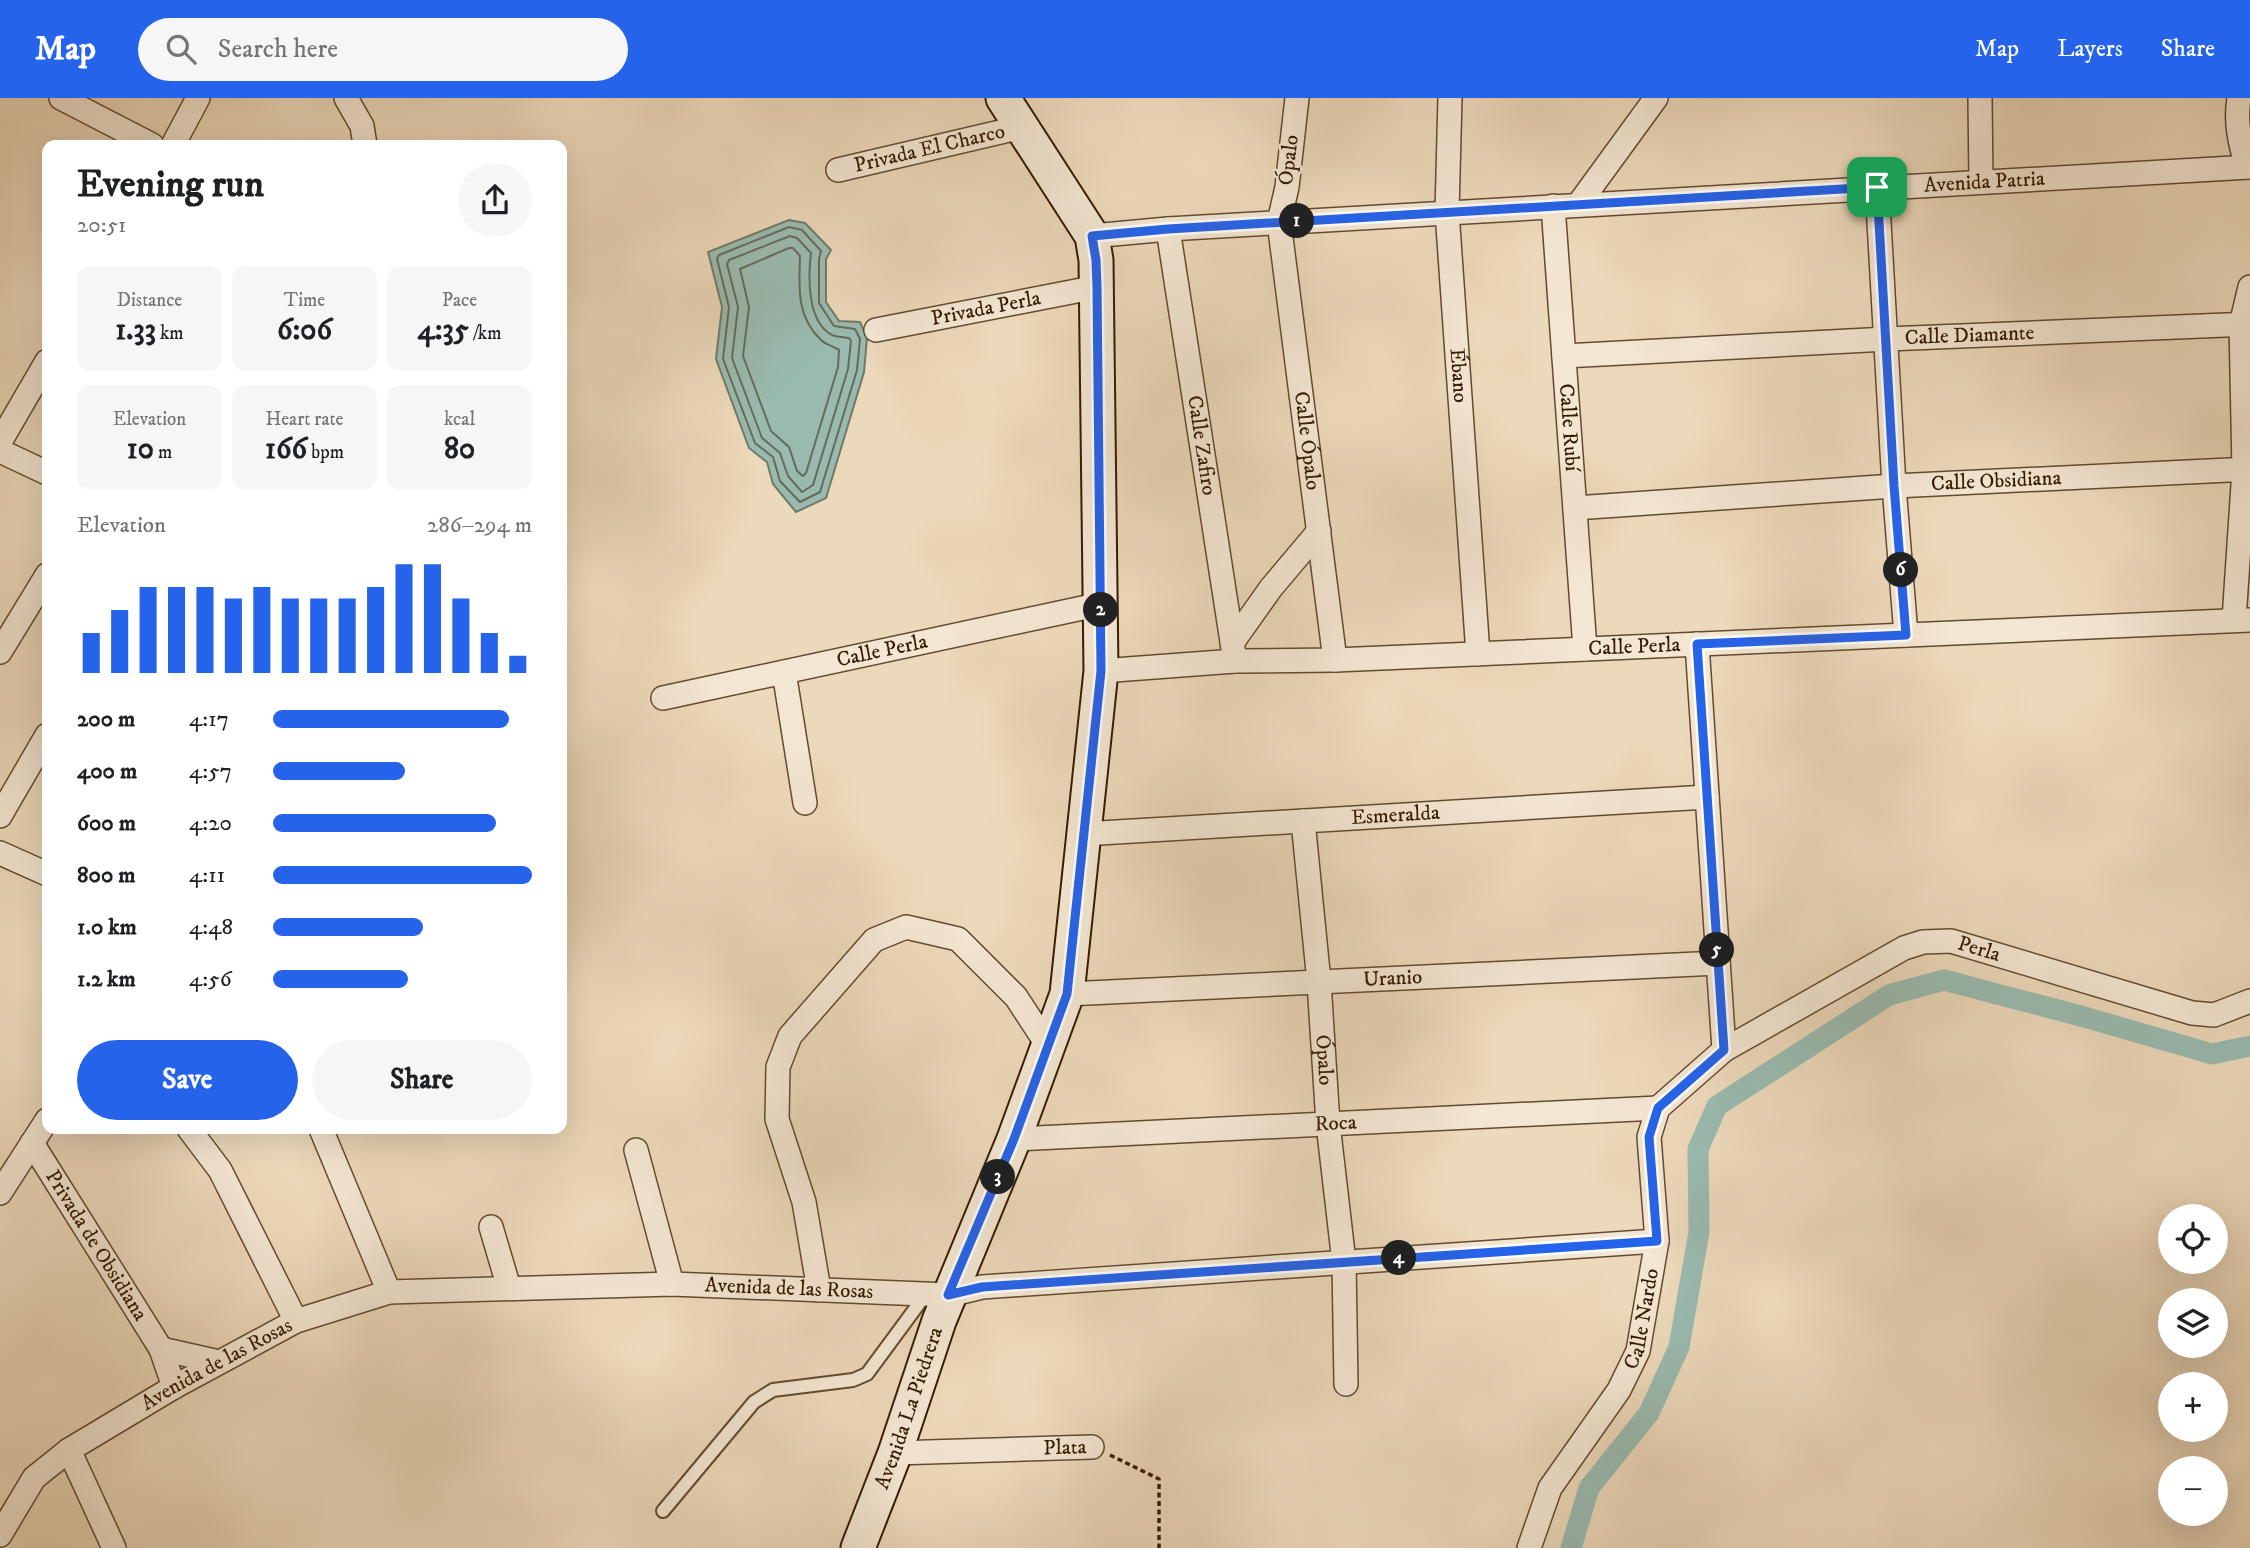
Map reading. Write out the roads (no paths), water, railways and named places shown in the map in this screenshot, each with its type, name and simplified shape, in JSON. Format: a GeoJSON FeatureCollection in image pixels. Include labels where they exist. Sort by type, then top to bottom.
{"type":"FeatureCollection","features":[{"type":"Feature","properties":{"kind":"street"},"geometry":{"type":"LineString","coordinates":[[61,98],[142,140]]}},
{"type":"Feature","properties":{"kind":"street"},"geometry":{"type":"LineString","coordinates":[[176,140],[198,98]]}},
{"type":"Feature","properties":{"kind":"street"},"geometry":{"type":"LineString","coordinates":[[346,98],[362,126],[364,140]]}},
{"type":"Feature","properties":{"kind":"street","name":"Avenida La Piedrera"},"geometry":{"type":"LineString","coordinates":[[858,1548],[895,1453],[937,1295],[1014,1139],[1067,994],[1101,671],[1097,287],[1092,236],[1003,98]]}},
{"type":"Feature","properties":{"kind":"street","name":"Ópalo"},"geometry":{"type":"LineString","coordinates":[[1279,222],[1287,187],[1297,98]]}},
{"type":"Feature","properties":{"kind":"street","name":"Ébano"},"geometry":{"type":"LineString","coordinates":[[1450,98],[1447,212],[1478,654]]}},
{"type":"Feature","properties":{"kind":"street"},"geometry":{"type":"LineString","coordinates":[[1578,205],[1656,98]]}},
{"type":"Feature","properties":{"kind":"street"},"geometry":{"type":"LineString","coordinates":[[1980,98],[1981,182]]}},
{"type":"Feature","properties":{"kind":"street"},"geometry":{"type":"LineString","coordinates":[[2239,98],[2236,118],[2241,146],[2249,167]]}},
{"type":"Feature","properties":{"kind":"street","name":"Privada El Charco"},"geometry":{"type":"LineString","coordinates":[[838,170],[1022,127]]}},
{"type":"Feature","properties":{"kind":"street","name":"Avenida Patria"},"geometry":{"type":"LineString","coordinates":[[1092,236],[1279,222],[2249,167]]}},
{"type":"Feature","properties":{"kind":"street"},"geometry":{"type":"LineString","coordinates":[[1877,187],[1894,486],[1906,635]]}},
{"type":"Feature","properties":{"kind":"street","name":"Calle Rubí"},"geometry":{"type":"LineString","coordinates":[[1553,206],[1585,649]]}},
{"type":"Feature","properties":{"kind":"street","name":"Calle Ópalo"},"geometry":{"type":"LineString","coordinates":[[1279,222],[1335,660]]}},
{"type":"Feature","properties":{"kind":"street","name":"Calle Zafiro"},"geometry":{"type":"LineString","coordinates":[[1168,229],[1233,652]]}},
{"type":"Feature","properties":{"kind":"street","name":"Privada Perla"},"geometry":{"type":"LineString","coordinates":[[876,330],[1097,287]]}},
{"type":"Feature","properties":{"kind":"street"},"geometry":{"type":"LineString","coordinates":[[2242,620],[2247,469],[2245,325],[2250,287]]}},
{"type":"Feature","properties":{"kind":"street","name":"Calle Diamante"},"geometry":{"type":"LineString","coordinates":[[1564,356],[1887,339],[2245,325]]}},
{"type":"Feature","properties":{"kind":"street"},"geometry":{"type":"LineString","coordinates":[[0,442],[42,370]]}},
{"type":"Feature","properties":{"kind":"street"},"geometry":{"type":"LineString","coordinates":[[0,451],[42,471]]}},
{"type":"Feature","properties":{"kind":"street","name":"Calle Obsidiana"},"geometry":{"type":"LineString","coordinates":[[1575,508],[1894,486],[2247,469]]}},
{"type":"Feature","properties":{"kind":"street"},"geometry":{"type":"LineString","coordinates":[[1233,652],[1271,588],[1319,531]]}},
{"type":"Feature","properties":{"kind":"street"},"geometry":{"type":"LineString","coordinates":[[0,652],[42,583]]}},
{"type":"Feature","properties":{"kind":"street","name":"Calle Perla"},"geometry":{"type":"LineString","coordinates":[[663,698],[1101,604]]}},
{"type":"Feature","properties":{"kind":"street","name":"Calle Perla"},"geometry":{"type":"LineString","coordinates":[[1101,671],[1233,652],[1335,660],[2242,620]]}},
{"type":"Feature","properties":{"kind":"street"},"geometry":{"type":"LineString","coordinates":[[1658,1108],[1724,1050],[1697,644]]}},
{"type":"Feature","properties":{"kind":"street"},"geometry":{"type":"LineString","coordinates":[[784,672],[805,803]]}},
{"type":"Feature","properties":{"kind":"street"},"geometry":{"type":"LineString","coordinates":[[0,816],[42,744]]}},
{"type":"Feature","properties":{"kind":"street","name":"Esmeralda"},"geometry":{"type":"LineString","coordinates":[[1083,834],[1707,797]]}},
{"type":"Feature","properties":{"kind":"street","name":"Ópalo"},"geometry":{"type":"LineString","coordinates":[[1303,821],[1319,982],[1328,1124],[1344,1262],[1346,1384]]}},
{"type":"Feature","properties":{"kind":"street"},"geometry":{"type":"LineString","coordinates":[[2,858],[42,872]]}},
{"type":"Feature","properties":{"kind":"street"},"geometry":{"type":"LineString","coordinates":[[819,1290],[804,1202],[777,1119],[778,1068],[789,1037],[874,940],[906,927],[958,939],[1016,997],[1048,1046]]}},
{"type":"Feature","properties":{"kind":"street","name":"Perla"},"geometry":{"type":"LineString","coordinates":[[1724,1050],[1904,948],[1923,942],[1951,941],[2192,1013],[2214,1015],[2250,1001]]}},
{"type":"Feature","properties":{"kind":"street","name":"Uranio"},"geometry":{"type":"LineString","coordinates":[[1067,994],[1718,963]]}},
{"type":"Feature","properties":{"kind":"street","name":"Roca"},"geometry":{"type":"LineString","coordinates":[[1014,1139],[1658,1108]]}},
{"type":"Feature","properties":{"kind":"street","name":"Calle Nardo"},"geometry":{"type":"LineString","coordinates":[[1529,1548],[1550,1488],[1619,1390],[1638,1350],[1657,1241],[1649,1137],[1658,1108]]}},
{"type":"Feature","properties":{"kind":"street"},"geometry":{"type":"LineString","coordinates":[[0,1193],[42,1128]]}},
{"type":"Feature","properties":{"kind":"street"},"geometry":{"type":"LineString","coordinates":[[193,1134],[220,1170],[296,1321]]}},
{"type":"Feature","properties":{"kind":"street"},"geometry":{"type":"LineString","coordinates":[[323,1134],[389,1292]]}},
{"type":"Feature","properties":{"kind":"street","name":"Privada de Obsidiana"},"geometry":{"type":"LineString","coordinates":[[32,1143],[161,1349],[174,1387]]}},
{"type":"Feature","properties":{"kind":"street"},"geometry":{"type":"LineString","coordinates":[[636,1150],[672,1284]]}},
{"type":"Feature","properties":{"kind":"street"},"geometry":{"type":"LineString","coordinates":[[491,1227],[509,1289]]}},
{"type":"Feature","properties":{"kind":"street","name":"Avenida de las Rosas"},"geometry":{"type":"LineString","coordinates":[[0,1535],[34,1478],[69,1450],[174,1387],[296,1321],[389,1292],[672,1284],[937,1295],[982,1287],[1657,1241]]}},
{"type":"Feature","properties":{"kind":"street"},"geometry":{"type":"LineString","coordinates":[[161,1349],[219,1362]]}},
{"type":"Feature","properties":{"kind":"street","name":"Plata"},"geometry":{"type":"LineString","coordinates":[[895,1453],[1092,1447]]}},
{"type":"Feature","properties":{"kind":"street"},"geometry":{"type":"LineString","coordinates":[[69,1450],[114,1548]]}},
{"type":"Feature","properties":{"kind":"lane"},"geometry":{"type":"LineString","coordinates":[[663,1511],[754,1402],[773,1390],[853,1380],[867,1374],[937,1295]]}},
{"type":"Feature","properties":{"kind":"water"},"geometry":{"type":"Polygon","coordinates":[[[789,220],[805,223],[831,250],[826,259],[826,302],[839,321],[860,322],[867,338],[864,372],[826,498],[796,512],[773,484],[767,462],[749,448],[716,359],[722,307],[708,252],[789,220]]]}},
{"type":"Feature","properties":{"kind":"waterway"},"geometry":{"type":"LineString","coordinates":[[1571,1548],[1589,1488],[1649,1413],[1679,1347],[1699,1232],[1698,1149],[1717,1106],[1889,995],[1944,980],[2212,1054],[2250,1046]]}}]}
